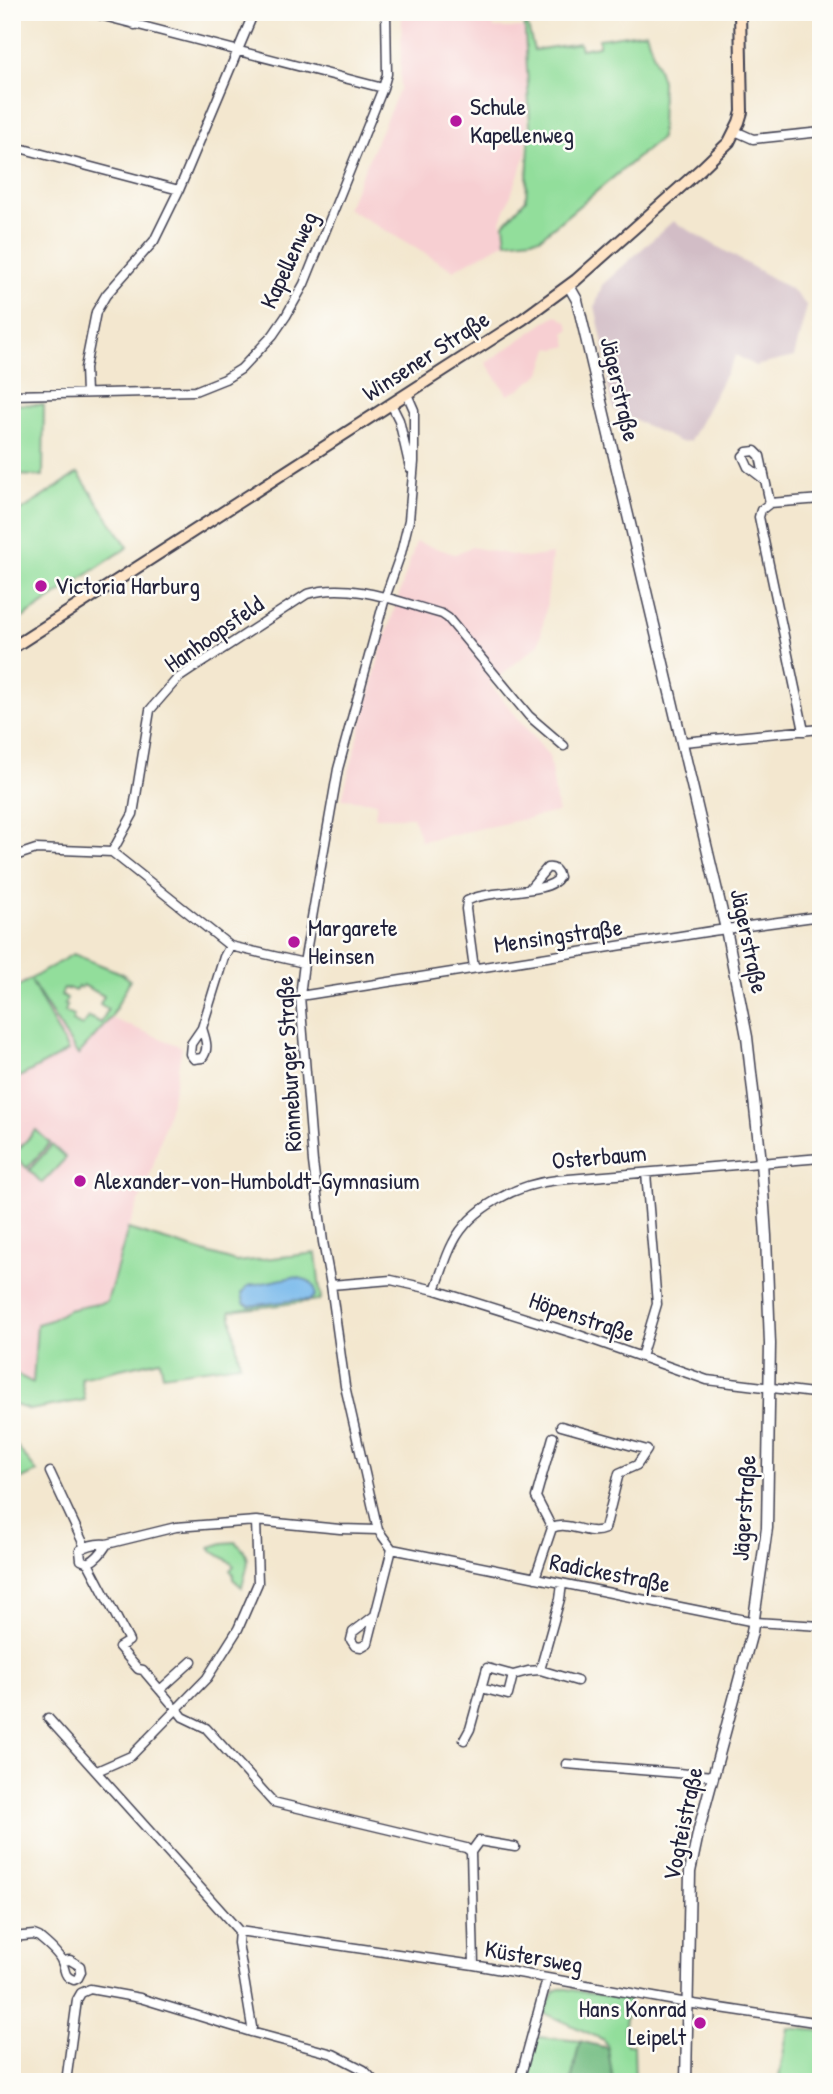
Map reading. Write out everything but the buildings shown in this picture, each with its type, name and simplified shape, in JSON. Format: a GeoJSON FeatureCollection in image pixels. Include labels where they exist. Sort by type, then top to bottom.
{"type":"FeatureCollection","features":[{"type":"Feature","properties":{"kind":"main road","name":"Winsener Straße"},"geometry":{"type":"LineString","coordinates":[[12,649],[523,319],[569,286],[724,148],[735,131],[742,112],[740,12]]}},
{"type":"Feature","properties":{"kind":"street"},"geometry":{"type":"LineString","coordinates":[[88,12],[383,88]]}},
{"type":"Feature","properties":{"kind":"street"},"geometry":{"type":"LineString","coordinates":[[135,24],[137,12]]}},
{"type":"Feature","properties":{"kind":"street"},"geometry":{"type":"LineString","coordinates":[[86,393],[85,368],[96,312],[106,295],[154,241],[179,190],[254,12]]}},
{"type":"Feature","properties":{"kind":"street","name":"Kapellenweg"},"geometry":{"type":"LineString","coordinates":[[12,395],[195,391],[225,379],[241,369],[254,356],[286,316],[304,284],[383,88],[387,74],[386,12]]}},
{"type":"Feature","properties":{"kind":"street"},"geometry":{"type":"LineString","coordinates":[[735,131],[753,139],[821,132]]}},
{"type":"Feature","properties":{"kind":"street"},"geometry":{"type":"LineString","coordinates":[[12,146],[179,190]]}},
{"type":"Feature","properties":{"kind":"street","name":"Jägerstraße"},"geometry":{"type":"LineString","coordinates":[[569,286],[577,300],[683,742],[726,929],[747,1037],[761,1162],[770,1305],[768,1513],[755,1622]]}},
{"type":"Feature","properties":{"kind":"street","name":"Rönneburger Straße"},"geometry":{"type":"LineString","coordinates":[[379,1530],[345,1386],[323,1242],[313,1162],[300,996],[338,769],[409,520],[414,410],[407,394]]}},
{"type":"Feature","properties":{"kind":"street","name":"Rönneburger Straße"},"geometry":{"type":"LineString","coordinates":[[391,404],[399,420],[412,478]]}},
{"type":"Feature","properties":{"kind":"street"},"geometry":{"type":"LineString","coordinates":[[765,480],[769,503]]}},
{"type":"Feature","properties":{"kind":"street"},"geometry":{"type":"LineString","coordinates":[[804,730],[759,517],[761,510],[769,503],[821,499]]}},
{"type":"Feature","properties":{"kind":"street","name":"Hanhoopsfeld"},"geometry":{"type":"LineString","coordinates":[[112,852],[133,814],[150,710],[177,679],[307,594],[324,589],[385,598],[442,614],[529,716],[564,746]]}},
{"type":"Feature","properties":{"kind":"street"},"geometry":{"type":"LineString","coordinates":[[683,742],[821,729]]}},
{"type":"Feature","properties":{"kind":"street"},"geometry":{"type":"LineString","coordinates":[[12,858],[36,849],[112,852],[230,946],[304,963]]}},
{"type":"Feature","properties":{"kind":"street"},"geometry":{"type":"LineString","coordinates":[[474,968],[467,901],[474,897],[529,889]]}},
{"type":"Feature","properties":{"kind":"street","name":"Mensingstraße"},"geometry":{"type":"LineString","coordinates":[[300,996],[821,916]]}},
{"type":"Feature","properties":{"kind":"street"},"geometry":{"type":"LineString","coordinates":[[202,1028],[224,957],[230,946]]}},
{"type":"Feature","properties":{"kind":"street","name":"Osterbaum"},"geometry":{"type":"LineString","coordinates":[[435,1290],[456,1237],[468,1223],[498,1199],[523,1187],[545,1181],[821,1157]]}},
{"type":"Feature","properties":{"kind":"street"},"geometry":{"type":"LineString","coordinates":[[641,1357],[656,1304],[646,1173]]}},
{"type":"Feature","properties":{"kind":"street","name":"Höpenstraße"},"geometry":{"type":"LineString","coordinates":[[331,1285],[391,1280],[435,1290],[576,1334],[707,1380],[821,1394]]}},
{"type":"Feature","properties":{"kind":"street"},"geometry":{"type":"LineString","coordinates":[[552,1528],[562,1525],[595,1533],[605,1529],[619,1473],[637,1465],[647,1450],[561,1426]]}},
{"type":"Feature","properties":{"kind":"street"},"geometry":{"type":"LineString","coordinates":[[535,1578],[552,1528],[536,1497],[553,1437]]}},
{"type":"Feature","properties":{"kind":"street"},"geometry":{"type":"LineString","coordinates":[[50,1472],[85,1547]]}},
{"type":"Feature","properties":{"kind":"street"},"geometry":{"type":"LineString","coordinates":[[97,1771],[131,1756],[174,1705],[207,1678],[238,1629],[258,1583],[256,1521]]}},
{"type":"Feature","properties":{"kind":"street"},"geometry":{"type":"LineString","coordinates":[[374,1616],[392,1549],[379,1530],[256,1521],[176,1527],[80,1550],[81,1560],[88,1563],[129,1641],[119,1647],[183,1717],[206,1728],[273,1802],[466,1848],[471,1852]]}},
{"type":"Feature","properties":{"kind":"street"},"geometry":{"type":"LineString","coordinates":[[88,1563],[97,1557],[107,1544]]}},
{"type":"Feature","properties":{"kind":"street","name":"Radickestraße"},"geometry":{"type":"LineString","coordinates":[[392,1549],[755,1622],[821,1626]]}},
{"type":"Feature","properties":{"kind":"street"},"geometry":{"type":"LineString","coordinates":[[540,1670],[562,1584]]}},
{"type":"Feature","properties":{"kind":"street","name":"Vogteistraße"},"geometry":{"type":"LineString","coordinates":[[686,2082],[690,1872],[699,1829],[755,1622]]}},
{"type":"Feature","properties":{"kind":"street"},"geometry":{"type":"LineString","coordinates":[[160,1690],[192,1661]]}},
{"type":"Feature","properties":{"kind":"street"},"geometry":{"type":"LineString","coordinates":[[464,1740],[470,1729],[486,1668],[513,1675],[540,1670],[577,1681]]}},
{"type":"Feature","properties":{"kind":"street"},"geometry":{"type":"LineString","coordinates":[[481,1688],[508,1695],[513,1675]]}},
{"type":"Feature","properties":{"kind":"street"},"geometry":{"type":"LineString","coordinates":[[48,1718],[239,1931],[238,1942],[251,2032]]}},
{"type":"Feature","properties":{"kind":"street"},"geometry":{"type":"LineString","coordinates":[[566,1764],[714,1776]]}},
{"type":"Feature","properties":{"kind":"street"},"geometry":{"type":"LineString","coordinates":[[474,1965],[471,1852],[480,1841],[515,1847]]}},
{"type":"Feature","properties":{"kind":"street","name":"Küstersweg"},"geometry":{"type":"LineString","coordinates":[[239,1931],[474,1965],[687,2003],[821,2023]]}},
{"type":"Feature","properties":{"kind":"street"},"geometry":{"type":"LineString","coordinates":[[12,1937],[37,1936],[62,1961]]}},
{"type":"Feature","properties":{"kind":"street"},"geometry":{"type":"LineString","coordinates":[[519,2082],[547,1979]]}},
{"type":"Feature","properties":{"kind":"street"},"geometry":{"type":"LineString","coordinates":[[66,2082],[77,2000],[81,1993],[93,1989],[140,1998],[333,2054],[364,2070],[375,2082]]}},
{"type":"Feature","properties":{"kind":"shaded area","name":"Schule Kapellenweg"},"geometry":{"type":"Polygon","coordinates":[[[402,12],[491,12],[494,28],[524,28],[526,155],[501,221],[506,242],[453,270],[347,208],[400,88],[402,12]]]}},
{"type":"Feature","properties":{"kind":"shaded area"},"geometry":{"type":"Polygon","coordinates":[[[673,221],[791,289],[807,306],[794,357],[755,366],[736,355],[690,441],[680,442],[614,410],[595,306],[602,285],[673,221]]]}},
{"type":"Feature","properties":{"kind":"shaded area"},"geometry":{"type":"Polygon","coordinates":[[[556,315],[567,322],[570,330],[565,332],[568,346],[549,348],[541,373],[508,395],[486,363],[556,315]]]}},
{"type":"Feature","properties":{"kind":"shaded area"},"geometry":{"type":"Polygon","coordinates":[[[416,542],[455,554],[471,547],[527,558],[552,554],[539,644],[490,684],[549,756],[558,812],[421,841],[413,817],[375,817],[377,802],[342,799],[379,657],[416,542]]]}},
{"type":"Feature","properties":{"kind":"shaded area","name":"Alexander-von-Humboldt-Gymnasium"},"geometry":{"type":"Polygon","coordinates":[[[30,978],[78,1055],[111,1018],[182,1047],[172,1098],[152,1170],[128,1229],[107,1303],[68,1310],[51,1320],[37,1324],[33,1384],[12,1372],[12,987],[30,978]]]}},
{"type":"Feature","properties":{"kind":"green space"},"geometry":{"type":"Polygon","coordinates":[[[524,12],[534,50],[579,43],[581,49],[599,46],[599,39],[646,32],[662,81],[661,138],[540,238],[506,242],[504,224],[526,199],[530,126],[524,12]]]}},
{"type":"Feature","properties":{"kind":"green space"},"geometry":{"type":"Polygon","coordinates":[[[12,404],[44,405],[43,476],[12,475],[12,404]]]}},
{"type":"Feature","properties":{"kind":"green space","name":"Victoria Harburg"},"geometry":{"type":"Polygon","coordinates":[[[78,473],[128,547],[12,625],[12,517],[78,473]]]}},
{"type":"Feature","properties":{"kind":"green space"},"geometry":{"type":"Polygon","coordinates":[[[73,954],[121,973],[130,980],[111,1018],[78,1055],[31,981],[68,1051],[12,1081],[12,990],[73,954]],[[83,985],[81,988],[78,986],[75,991],[64,989],[61,995],[67,999],[64,1004],[67,1006],[65,1012],[74,1016],[72,1021],[82,1026],[89,1017],[101,1023],[108,1009],[100,1004],[104,996],[83,985]]]}},
{"type":"Feature","properties":{"kind":"green space"},"geometry":{"type":"Polygon","coordinates":[[[36,1130],[50,1143],[27,1168],[13,1155],[36,1130]]]}},
{"type":"Feature","properties":{"kind":"green space"},"geometry":{"type":"Polygon","coordinates":[[[52,1145],[66,1158],[42,1183],[29,1170],[52,1145]]]}},
{"type":"Feature","properties":{"kind":"green space"},"geometry":{"type":"Polygon","coordinates":[[[128,1229],[237,1262],[316,1253],[321,1300],[230,1311],[240,1364],[163,1375],[160,1360],[81,1378],[85,1400],[30,1410],[12,1404],[12,1372],[33,1383],[37,1324],[51,1320],[68,1310],[107,1302],[128,1229]]]}},
{"type":"Feature","properties":{"kind":"green space"},"geometry":{"type":"Polygon","coordinates":[[[12,1440],[37,1472],[12,1484],[12,1440]]]}},
{"type":"Feature","properties":{"kind":"green space"},"geometry":{"type":"Polygon","coordinates":[[[235,1542],[245,1553],[248,1562],[242,1587],[233,1579],[230,1570],[234,1566],[210,1547],[235,1542]]]}},
{"type":"Feature","properties":{"kind":"green space"},"geometry":{"type":"Polygon","coordinates":[[[562,1988],[629,2000],[624,2031],[627,2045],[634,2045],[635,2082],[613,2082],[607,2045],[602,2039],[544,2013],[554,1991],[562,1988]]]}},
{"type":"Feature","properties":{"kind":"green space"},"geometry":{"type":"Polygon","coordinates":[[[788,2028],[821,2031],[821,2082],[778,2082],[788,2028]]]}},
{"type":"Feature","properties":{"kind":"green space"},"geometry":{"type":"Polygon","coordinates":[[[538,2037],[580,2041],[571,2082],[525,2082],[538,2037]]]}},
{"type":"Feature","properties":{"kind":"green space"},"geometry":{"type":"Polygon","coordinates":[[[580,2041],[608,2048],[613,2082],[571,2082],[580,2041]]]}},
{"type":"Feature","properties":{"kind":"water"},"geometry":{"type":"Polygon","coordinates":[[[293,1277],[312,1284],[315,1296],[310,1300],[249,1306],[244,1303],[242,1293],[248,1286],[293,1277]]]}},
{"type":"Feature","properties":{"kind":"place","name":"Schule Kapellenweg"},"geometry":{"type":"Point","coordinates":[456,121]}},
{"type":"Feature","properties":{"kind":"place","name":"Victoria Harburg"},"geometry":{"type":"Point","coordinates":[41,586]}},
{"type":"Feature","properties":{"kind":"place","name":"Margarete Heinsen"},"geometry":{"type":"Point","coordinates":[294,942]}},
{"type":"Feature","properties":{"kind":"place","name":"Alexander-von-Humboldt-Gymnasium"},"geometry":{"type":"Point","coordinates":[80,1181]}},
{"type":"Feature","properties":{"kind":"place","name":"Hans Konrad Leipelt"},"geometry":{"type":"Point","coordinates":[700,2023]}}]}
